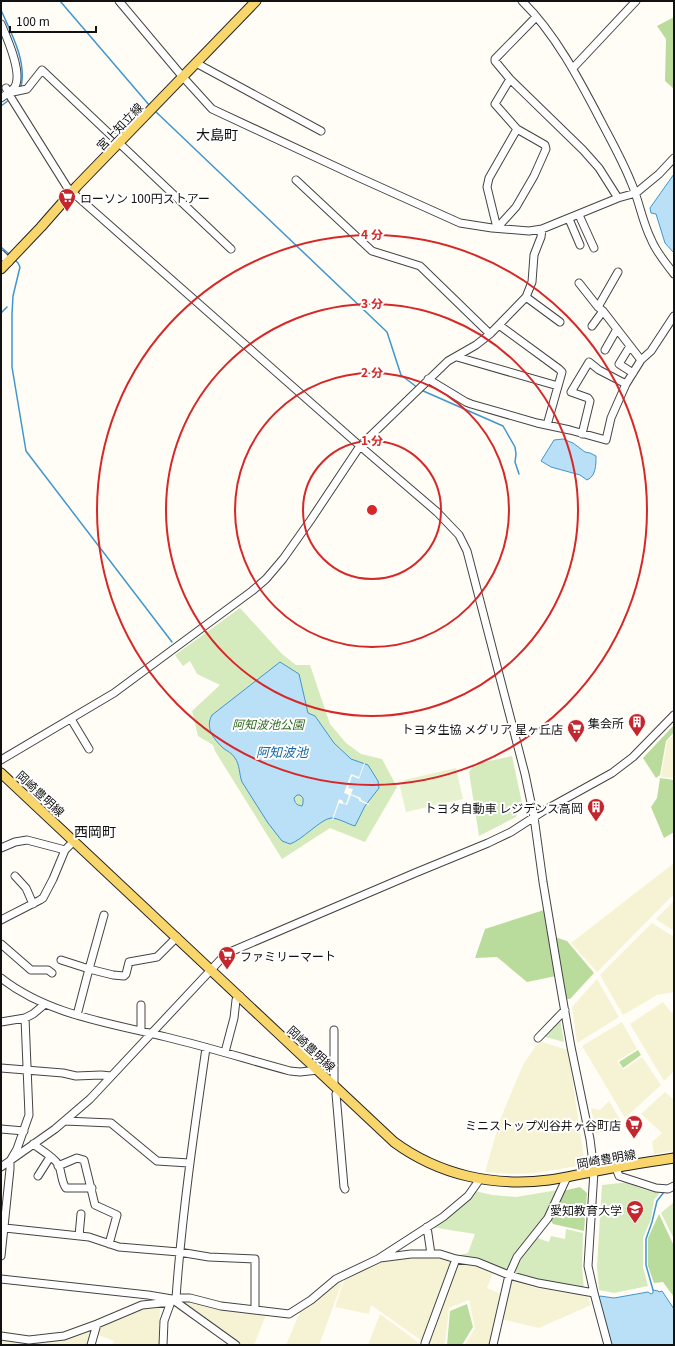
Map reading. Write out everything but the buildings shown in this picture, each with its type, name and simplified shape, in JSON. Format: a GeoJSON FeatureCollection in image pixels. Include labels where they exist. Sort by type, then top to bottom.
{"type":"FeatureCollection","features":[{"type":"Feature","properties":{"kind":"main road","name":"宮上知立線"},"geometry":{"type":"LineString","coordinates":[[1,270],[72,192],[182,76],[256,1]]}},
{"type":"Feature","properties":{"kind":"main road","name":"岡崎豊明線"},"geometry":{"type":"LineString","coordinates":[[1,773],[394,1142],[405,1150],[428,1163],[463,1176],[507,1182],[548,1180],[674,1158]]}},
{"type":"Feature","properties":{"kind":"street"},"geometry":{"type":"LineString","coordinates":[[119,1],[182,76],[212,108],[460,223],[492,228],[529,231],[542,229],[618,198],[636,193],[659,174],[674,158]]}},
{"type":"Feature","properties":{"kind":"street"},"geometry":{"type":"LineString","coordinates":[[522,1],[556,43],[572,68],[621,159],[636,193],[651,241],[674,274]]}},
{"type":"Feature","properties":{"kind":"street"},"geometry":{"type":"LineString","coordinates":[[572,68],[636,1]]}},
{"type":"Feature","properties":{"kind":"street"},"geometry":{"type":"LineString","coordinates":[[536,17],[494,61],[510,79],[583,150],[599,168],[618,198]]}},
{"type":"Feature","properties":{"kind":"street"},"geometry":{"type":"LineString","coordinates":[[1,24],[14,55],[16,82],[14,89],[10,94]]}},
{"type":"Feature","properties":{"kind":"street"},"geometry":{"type":"LineString","coordinates":[[196,63],[321,131]]}},
{"type":"Feature","properties":{"kind":"street"},"geometry":{"type":"LineString","coordinates":[[1,98],[27,89],[42,70],[231,249]]}},
{"type":"Feature","properties":{"kind":"street"},"geometry":{"type":"LineString","coordinates":[[497,228],[516,207],[534,176],[546,149],[545,145],[517,129],[495,104],[510,79]]}},
{"type":"Feature","properties":{"kind":"street"},"geometry":{"type":"LineString","coordinates":[[10,94],[67,187],[72,192],[437,512],[459,535],[468,551],[525,774],[534,817],[543,882],[565,1010],[590,1139],[594,1171],[588,1266],[608,1345]]}},
{"type":"Feature","properties":{"kind":"street"},"geometry":{"type":"LineString","coordinates":[[497,228],[487,187],[489,178],[517,129]]}},
{"type":"Feature","properties":{"kind":"street"},"geometry":{"type":"LineString","coordinates":[[296,180],[372,251],[420,266],[490,334]]}},
{"type":"Feature","properties":{"kind":"street"},"geometry":{"type":"LineString","coordinates":[[579,215],[594,248]]}},
{"type":"Feature","properties":{"kind":"street"},"geometry":{"type":"LineString","coordinates":[[569,219],[580,245]]}},
{"type":"Feature","properties":{"kind":"street"},"geometry":{"type":"LineString","coordinates":[[1,760],[114,693],[266,579],[284,559],[360,446],[448,361],[476,345],[490,334],[526,297],[532,282],[534,255],[542,237],[542,229]]}},
{"type":"Feature","properties":{"kind":"street"},"geometry":{"type":"LineString","coordinates":[[1,254],[9,262]]}},
{"type":"Feature","properties":{"kind":"street"},"geometry":{"type":"LineString","coordinates":[[592,326],[618,272]]}},
{"type":"Feature","properties":{"kind":"street"},"geometry":{"type":"LineString","coordinates":[[579,283],[641,360]]}},
{"type":"Feature","properties":{"kind":"street"},"geometry":{"type":"LineString","coordinates":[[526,297],[560,322]]}},
{"type":"Feature","properties":{"kind":"street"},"geometry":{"type":"LineString","coordinates":[[428,379],[466,402],[537,423],[606,440],[611,418],[626,384],[641,360],[651,351],[674,316]]}},
{"type":"Feature","properties":{"kind":"street"},"geometry":{"type":"LineString","coordinates":[[500,325],[562,372],[547,425]]}},
{"type":"Feature","properties":{"kind":"street"},"geometry":{"type":"LineString","coordinates":[[605,350],[617,329]]}},
{"type":"Feature","properties":{"kind":"street"},"geometry":{"type":"LineString","coordinates":[[630,346],[619,364],[633,372]]}},
{"type":"Feature","properties":{"kind":"street"},"geometry":{"type":"LineString","coordinates":[[457,356],[558,386]]}},
{"type":"Feature","properties":{"kind":"street"},"geometry":{"type":"LineString","coordinates":[[582,434],[590,401],[588,398],[570,392],[589,362],[600,370],[626,384]]}},
{"type":"Feature","properties":{"kind":"street"},"geometry":{"type":"LineString","coordinates":[[1,1167],[65,1121],[90,1099],[211,969],[230,952],[511,832],[534,817],[612,773],[633,757],[674,715]]}},
{"type":"Feature","properties":{"kind":"street"},"geometry":{"type":"LineString","coordinates":[[71,719],[89,749]]}},
{"type":"Feature","properties":{"kind":"street"},"geometry":{"type":"LineString","coordinates":[[1,848],[15,842],[27,840],[65,850]]}},
{"type":"Feature","properties":{"kind":"street"},"geometry":{"type":"LineString","coordinates":[[1,920],[43,898],[65,850],[74,841]]}},
{"type":"Feature","properties":{"kind":"street"},"geometry":{"type":"LineString","coordinates":[[15,876],[26,888],[33,904]]}},
{"type":"Feature","properties":{"kind":"street"},"geometry":{"type":"LineString","coordinates":[[77,1015],[104,915]]}},
{"type":"Feature","properties":{"kind":"street"},"geometry":{"type":"LineString","coordinates":[[61,960],[112,975],[124,976],[126,974],[129,962],[157,956],[177,937]]}},
{"type":"Feature","properties":{"kind":"street"},"geometry":{"type":"LineString","coordinates":[[1,944],[31,970],[48,970],[52,973]]}},
{"type":"Feature","properties":{"kind":"street"},"geometry":{"type":"LineString","coordinates":[[1,978],[14,988],[45,1004],[77,1015],[225,1052],[290,1071],[300,1072],[318,1070]]}},
{"type":"Feature","properties":{"kind":"street"},"geometry":{"type":"LineString","coordinates":[[225,1052],[234,1018],[236,1000],[240,996]]}},
{"type":"Feature","properties":{"kind":"street"},"geometry":{"type":"LineString","coordinates":[[1,1022],[25,1018],[33,1014],[45,1004]]}},
{"type":"Feature","properties":{"kind":"street"},"geometry":{"type":"LineString","coordinates":[[141,1005],[141,1030]]}},
{"type":"Feature","properties":{"kind":"street"},"geometry":{"type":"LineString","coordinates":[[538,1038],[565,1010]]}},
{"type":"Feature","properties":{"kind":"street"},"geometry":{"type":"LineString","coordinates":[[1,1256],[10,1161],[18,1149],[29,1115],[25,1018]]}},
{"type":"Feature","properties":{"kind":"street"},"geometry":{"type":"LineString","coordinates":[[334,1030],[336,1094],[345,1189]]}},
{"type":"Feature","properties":{"kind":"street"},"geometry":{"type":"LineString","coordinates":[[163,1345],[164,1321],[173,1300],[189,1163],[206,1048]]}},
{"type":"Feature","properties":{"kind":"street"},"geometry":{"type":"LineString","coordinates":[[1,1068],[76,1076],[111,1076]]}},
{"type":"Feature","properties":{"kind":"street"},"geometry":{"type":"LineString","coordinates":[[65,1121],[111,1123],[157,1161],[189,1163]]}},
{"type":"Feature","properties":{"kind":"street"},"geometry":{"type":"LineString","coordinates":[[1,1129],[24,1131]]}},
{"type":"Feature","properties":{"kind":"street"},"geometry":{"type":"LineString","coordinates":[[33,1144],[50,1157],[58,1166],[66,1188],[92,1188]]}},
{"type":"Feature","properties":{"kind":"street"},"geometry":{"type":"LineString","coordinates":[[38,1176],[50,1157]]}},
{"type":"Feature","properties":{"kind":"street"},"geometry":{"type":"LineString","coordinates":[[58,1166],[77,1158],[84,1160],[95,1205],[118,1215],[109,1244]]}},
{"type":"Feature","properties":{"kind":"street"},"geometry":{"type":"LineString","coordinates":[[616,1168],[619,1176],[656,1188],[668,1189],[674,1186]]}},
{"type":"Feature","properties":{"kind":"street"},"geometry":{"type":"LineString","coordinates":[[493,1345],[509,1275],[518,1257],[548,1218],[566,1177]]}},
{"type":"Feature","properties":{"kind":"street"},"geometry":{"type":"LineString","coordinates":[[1,1336],[28,1340],[64,1336],[142,1305],[190,1298],[221,1306],[289,1314],[311,1300],[336,1279],[378,1259],[443,1217],[468,1196],[480,1179]]}},
{"type":"Feature","properties":{"kind":"street"},"geometry":{"type":"LineString","coordinates":[[79,1236],[81,1214]]}},
{"type":"Feature","properties":{"kind":"street"},"geometry":{"type":"LineString","coordinates":[[427,1227],[430,1254]]}},
{"type":"Feature","properties":{"kind":"street"},"geometry":{"type":"LineString","coordinates":[[3,1233],[89,1237],[119,1247],[179,1252],[209,1257],[255,1259],[255,1310]]}},
{"type":"Feature","properties":{"kind":"street"},"geometry":{"type":"LineString","coordinates":[[378,1259],[411,1254],[440,1254],[456,1259],[477,1262],[509,1275],[538,1283],[594,1293]]}},
{"type":"Feature","properties":{"kind":"street"},"geometry":{"type":"LineString","coordinates":[[425,1342],[456,1259]]}},
{"type":"Feature","properties":{"kind":"street"},"geometry":{"type":"LineString","coordinates":[[1,1279],[148,1295],[173,1300],[236,1345]]}},
{"type":"Feature","properties":{"kind":"street"},"geometry":{"type":"LineString","coordinates":[[91,1345],[97,1324]]}},
{"type":"Feature","properties":{"kind":"shaded area"},"geometry":{"type":"Polygon","coordinates":[[[674,735],[674,778],[661,777],[667,741],[674,735]]]}},
{"type":"Feature","properties":{"kind":"shaded area"},"geometry":{"type":"Polygon","coordinates":[[[674,863],[674,894],[597,972],[571,943],[674,863]]]}},
{"type":"Feature","properties":{"kind":"shaded area"},"geometry":{"type":"Polygon","coordinates":[[[674,901],[674,931],[656,919],[674,901]]]}},
{"type":"Feature","properties":{"kind":"shaded area"},"geometry":{"type":"Polygon","coordinates":[[[652,923],[674,937],[674,992],[657,995],[623,1015],[600,975],[652,923]]]}},
{"type":"Feature","properties":{"kind":"shaded area"},"geometry":{"type":"Polygon","coordinates":[[[597,979],[619,1017],[577,1043],[572,1007],[597,979]]]}},
{"type":"Feature","properties":{"kind":"shaded area"},"geometry":{"type":"Polygon","coordinates":[[[663,1002],[671,1012],[674,1012],[674,1071],[664,1081],[630,1024],[663,1002]]]}},
{"type":"Feature","properties":{"kind":"shaded area"},"geometry":{"type":"Polygon","coordinates":[[[622,1022],[637,1049],[617,1061],[623,1070],[642,1057],[661,1085],[625,1118],[582,1046],[622,1022]]]}},
{"type":"Feature","properties":{"kind":"shaded area"},"geometry":{"type":"Polygon","coordinates":[[[539,1041],[568,1050],[584,1159],[578,1166],[534,1173],[513,1174],[485,1172],[500,1120],[523,1065],[539,1041]]]}},
{"type":"Feature","properties":{"kind":"shaded area"},"geometry":{"type":"Polygon","coordinates":[[[665,1092],[674,1100],[674,1151],[654,1154],[652,1142],[662,1133],[641,1114],[665,1092]]]}},
{"type":"Feature","properties":{"kind":"shaded area"},"geometry":{"type":"Polygon","coordinates":[[[609,1101],[621,1121],[618,1126],[596,1134],[591,1108],[600,1110],[609,1101]]]}},
{"type":"Feature","properties":{"kind":"shaded area"},"geometry":{"type":"Polygon","coordinates":[[[409,1257],[440,1257],[451,1262],[422,1341],[371,1305],[369,1314],[335,1307],[345,1278],[378,1262],[409,1257]]]}},
{"type":"Feature","properties":{"kind":"shaded area"},"geometry":{"type":"Polygon","coordinates":[[[458,1262],[477,1265],[493,1272],[487,1288],[501,1294],[490,1345],[465,1345],[475,1328],[469,1300],[449,1308],[445,1345],[427,1344],[458,1262]]]}},
{"type":"Feature","properties":{"kind":"shaded area"},"geometry":{"type":"Polygon","coordinates":[[[343,1280],[319,1345],[286,1345],[300,1312],[337,1282],[343,1280]]]}},
{"type":"Feature","properties":{"kind":"shaded area"},"geometry":{"type":"Polygon","coordinates":[[[510,1280],[537,1288],[588,1296],[591,1305],[539,1328],[501,1319],[510,1280]]]}},
{"type":"Feature","properties":{"kind":"shaded area"},"geometry":{"type":"Polygon","coordinates":[[[178,1301],[266,1315],[254,1345],[241,1345],[178,1301]]]}},
{"type":"Feature","properties":{"kind":"shaded area"},"geometry":{"type":"Polygon","coordinates":[[[160,1306],[159,1345],[112,1345],[114,1341],[98,1335],[100,1326],[142,1307],[160,1306]]]}},
{"type":"Feature","properties":{"kind":"shaded area"},"geometry":{"type":"Polygon","coordinates":[[[380,1314],[422,1345],[368,1345],[380,1314]]]}},
{"type":"Feature","properties":{"kind":"shaded area"},"geometry":{"type":"Polygon","coordinates":[[[94,1328],[88,1345],[1,1345],[1,1340],[29,1344],[65,1339],[94,1328]]]}},
{"type":"Feature","properties":{"kind":"green space"},"geometry":{"type":"Polygon","coordinates":[[[674,17],[674,89],[665,81],[666,39],[657,26],[674,17]]]}},
{"type":"Feature","properties":{"kind":"green space","name":"阿知波池公園"},"geometry":{"type":"Polygon","coordinates":[[[240,608],[282,654],[296,665],[310,665],[330,724],[346,743],[361,754],[382,759],[397,787],[365,842],[330,828],[282,859],[215,751],[213,745],[198,736],[192,711],[220,685],[197,674],[190,661],[183,666],[175,655],[240,608]]]}},
{"type":"Feature","properties":{"kind":"green space"},"geometry":{"type":"Polygon","coordinates":[[[674,725],[674,732],[666,741],[660,775],[656,778],[643,758],[674,725]]]}},
{"type":"Feature","properties":{"kind":"green space"},"geometry":{"type":"Polygon","coordinates":[[[512,756],[522,803],[516,817],[479,836],[469,772],[475,764],[512,756]]]}},
{"type":"Feature","properties":{"kind":"green space"},"geometry":{"type":"Polygon","coordinates":[[[456,768],[463,799],[406,812],[400,787],[404,780],[456,768]]]}},
{"type":"Feature","properties":{"kind":"green space"},"geometry":{"type":"Polygon","coordinates":[[[660,778],[674,780],[674,832],[664,838],[651,807],[657,798],[660,778]]]}},
{"type":"Feature","properties":{"kind":"green space"},"geometry":{"type":"Polygon","coordinates":[[[544,910],[556,976],[527,982],[497,957],[475,958],[485,929],[544,910]]]}},
{"type":"Feature","properties":{"kind":"green space"},"geometry":{"type":"Polygon","coordinates":[[[555,937],[567,941],[594,973],[570,999],[566,999],[555,937]]]}},
{"type":"Feature","properties":{"kind":"green space"},"geometry":{"type":"Polygon","coordinates":[[[560,1018],[564,1042],[542,1036],[560,1018]]]}},
{"type":"Feature","properties":{"kind":"green space"},"geometry":{"type":"Polygon","coordinates":[[[638,1050],[641,1055],[623,1068],[619,1062],[638,1050]]]}},
{"type":"Feature","properties":{"kind":"green space"},"geometry":{"type":"Polygon","coordinates":[[[630,1182],[645,1190],[661,1191],[654,1200],[651,1219],[643,1238],[643,1267],[648,1286],[614,1293],[599,1290],[597,1266],[602,1185],[630,1182]]]}},
{"type":"Feature","properties":{"kind":"green space"},"geometry":{"type":"Polygon","coordinates":[[[580,1187],[587,1193],[584,1231],[553,1224],[550,1219],[563,1191],[580,1187]]]}},
{"type":"Feature","properties":{"kind":"green space"},"geometry":{"type":"Polygon","coordinates":[[[558,1190],[545,1217],[508,1272],[455,1256],[468,1253],[475,1234],[431,1227],[475,1191],[492,1195],[516,1197],[558,1190]]]}},
{"type":"Feature","properties":{"kind":"green space"},"geometry":{"type":"Polygon","coordinates":[[[674,1202],[674,1239],[661,1213],[674,1202]]]}},
{"type":"Feature","properties":{"kind":"green space"},"geometry":{"type":"Polygon","coordinates":[[[659,1214],[674,1246],[674,1297],[663,1282],[654,1283],[648,1266],[648,1238],[659,1214]]]}},
{"type":"Feature","properties":{"kind":"green space"},"geometry":{"type":"Polygon","coordinates":[[[566,1229],[583,1233],[582,1267],[584,1289],[539,1281],[513,1273],[520,1259],[537,1238],[549,1242],[551,1236],[565,1239],[566,1229]]]}},
{"type":"Feature","properties":{"kind":"green space"},"geometry":{"type":"Polygon","coordinates":[[[467,1304],[473,1327],[462,1345],[447,1345],[450,1311],[467,1304]]]}},
{"type":"Feature","properties":{"kind":"water"},"geometry":{"type":"Polygon","coordinates":[[[674,174],[674,253],[665,243],[656,214],[651,213],[650,208],[674,174]]]}},
{"type":"Feature","properties":{"kind":"water"},"geometry":{"type":"Polygon","coordinates":[[[563,439],[573,443],[585,452],[596,456],[594,473],[587,480],[580,475],[551,467],[541,461],[554,440],[563,439]]]}},
{"type":"Feature","properties":{"kind":"water","name":"阿知波池"},"geometry":{"type":"Polygon","coordinates":[[[280,662],[299,674],[308,713],[315,716],[334,743],[351,759],[368,765],[378,781],[379,788],[365,806],[355,826],[331,818],[322,822],[295,842],[290,844],[282,841],[268,823],[242,782],[235,758],[213,737],[209,724],[212,715],[280,662]],[[297,795],[294,798],[296,804],[302,806],[303,798],[300,795],[297,795]]]}},
{"type":"Feature","properties":{"kind":"water"},"geometry":{"type":"Polygon","coordinates":[[[653,1290],[659,1292],[662,1291],[674,1309],[674,1345],[612,1345],[598,1300],[600,1296],[614,1298],[648,1292],[651,1294],[653,1293],[653,1290]]]}},
{"type":"Feature","properties":{"kind":"pier"},"geometry":{"type":"Polygon","coordinates":[[[364,763],[359,779],[352,776],[348,788],[353,789],[351,794],[361,798],[361,800],[369,805],[359,801],[359,799],[351,795],[347,805],[339,803],[332,820],[339,799],[346,804],[349,795],[344,793],[351,774],[359,777],[364,763]]]}},
{"type":"Feature","properties":{"kind":"waterway"},"geometry":{"type":"LineString","coordinates":[[60,1],[150,106]]}},
{"type":"Feature","properties":{"kind":"waterway"},"geometry":{"type":"LineString","coordinates":[[1,10],[20,57],[22,67],[21,87]]}},
{"type":"Feature","properties":{"kind":"waterway"},"geometry":{"type":"LineString","coordinates":[[1,106],[9,100]]}},
{"type":"Feature","properties":{"kind":"waterway"},"geometry":{"type":"LineString","coordinates":[[154,110],[387,332],[401,375],[418,388]]}},
{"type":"Feature","properties":{"kind":"waterway"},"geometry":{"type":"LineString","coordinates":[[1,247],[10,255]]}},
{"type":"Feature","properties":{"kind":"waterway"},"geometry":{"type":"LineString","coordinates":[[14,259],[20,267],[13,296],[12,367],[26,451],[172,642]]}},
{"type":"Feature","properties":{"kind":"waterway"},"geometry":{"type":"LineString","coordinates":[[1,313],[7,307]]}},
{"type":"Feature","properties":{"kind":"waterway"},"geometry":{"type":"LineString","coordinates":[[421,390],[503,426],[515,447],[515,462],[519,474]]}},
{"type":"Feature","properties":{"kind":"waterway"},"geometry":{"type":"LineString","coordinates":[[653,1290],[646,1265],[646,1239],[657,1201],[664,1192]]}},
{"type":"Feature","properties":{"kind":"place","name":"ローソン 100円ストアー"},"geometry":{"type":"Point","coordinates":[67,212]}},
{"type":"Feature","properties":{"kind":"place","name":"集会所"},"geometry":{"type":"Point","coordinates":[637,737]}},
{"type":"Feature","properties":{"kind":"place","name":"トヨタ生協 メグリア 星ヶ丘店"},"geometry":{"type":"Point","coordinates":[576,743]}},
{"type":"Feature","properties":{"kind":"place","name":"トヨタ自動車 レジデンス高岡"},"geometry":{"type":"Point","coordinates":[596,822]}},
{"type":"Feature","properties":{"kind":"place","name":"ファミリーマート"},"geometry":{"type":"Point","coordinates":[227,970]}},
{"type":"Feature","properties":{"kind":"place","name":"ミニストップ刈谷井ヶ谷町店"},"geometry":{"type":"Point","coordinates":[634,1139]}},
{"type":"Feature","properties":{"kind":"place","name":"愛知教育大学"},"geometry":{"type":"Point","coordinates":[635,1224]}},
{"type":"Feature","properties":{"kind":"district","name":"大島町"},"geometry":{"type":"Point","coordinates":[217,134]}},
{"type":"Feature","properties":{"kind":"district","name":"西岡町"},"geometry":{"type":"Point","coordinates":[95,831]}}]}
